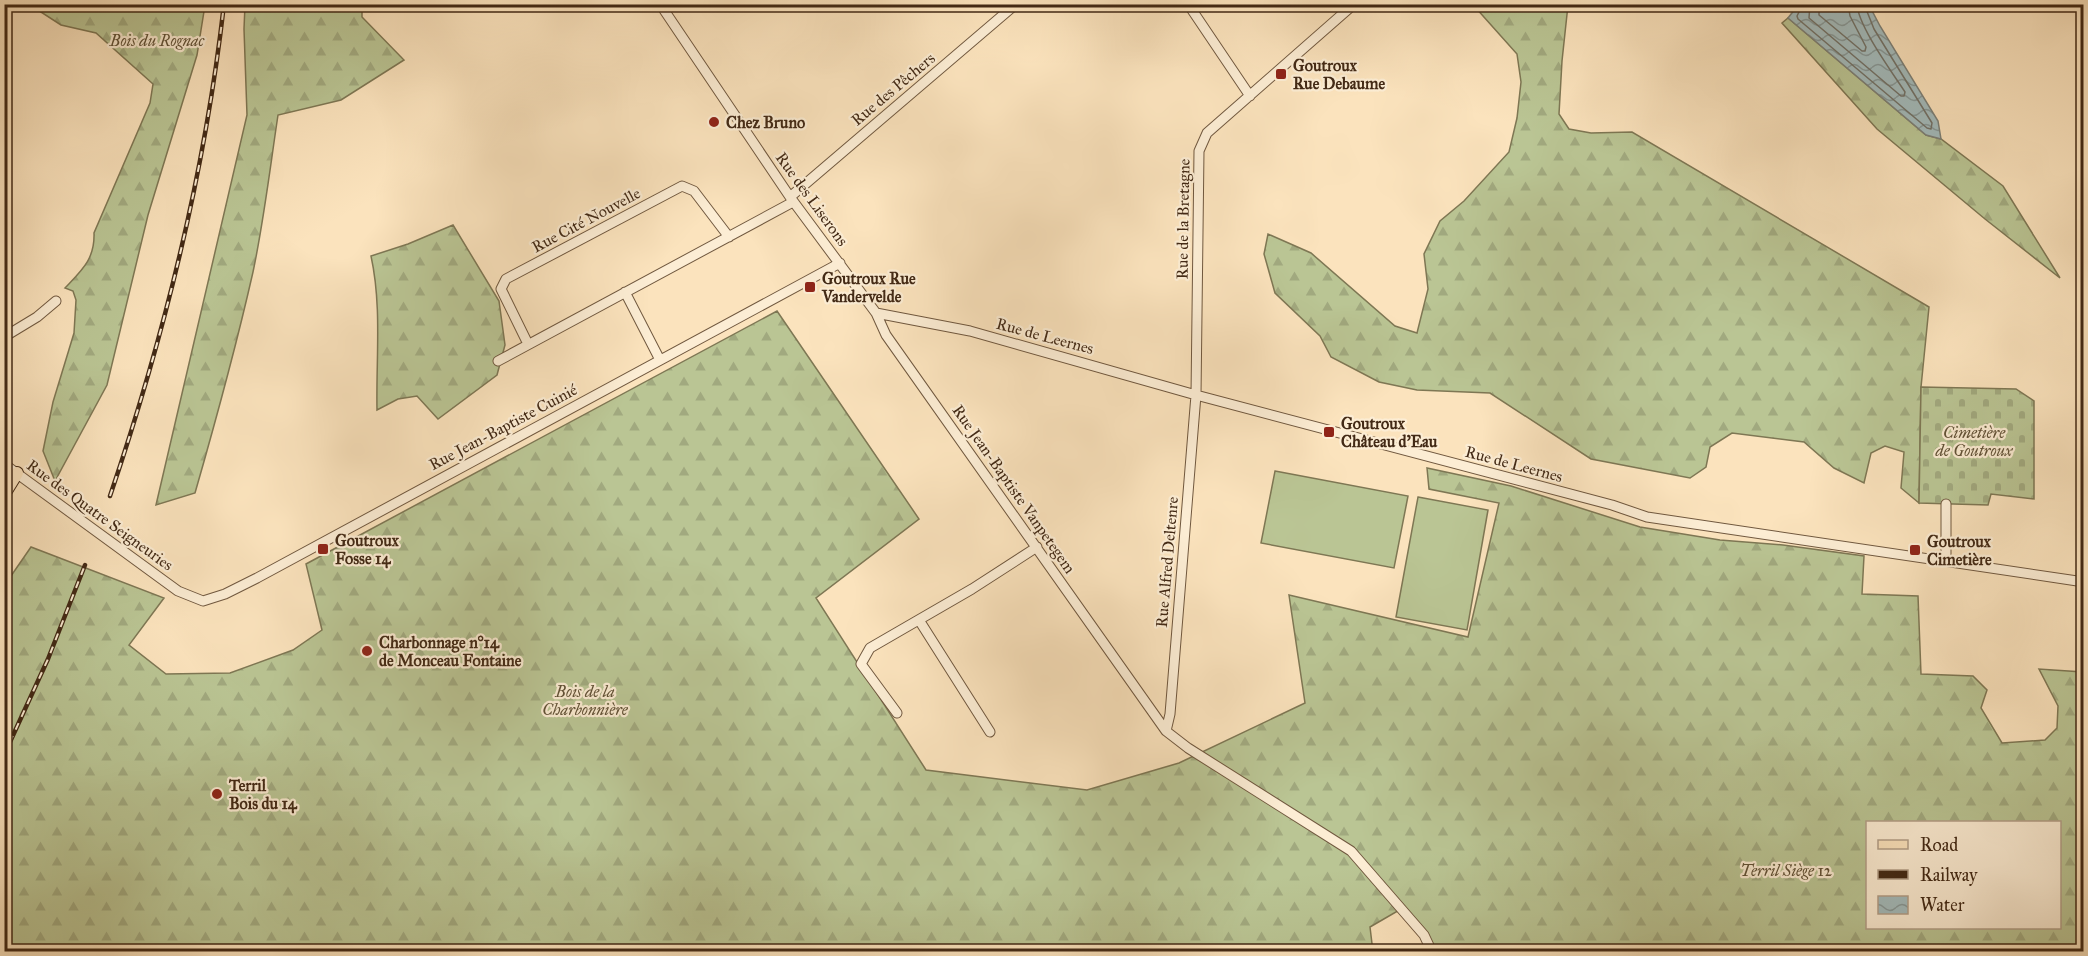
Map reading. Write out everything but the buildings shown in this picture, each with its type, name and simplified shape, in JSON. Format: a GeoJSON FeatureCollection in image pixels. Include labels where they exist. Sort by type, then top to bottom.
{"type":"FeatureCollection","features":[{"type":"Feature","properties":{"kind":"main road"},"geometry":{"type":"LineString","coordinates":[[4,494],[17,473]]}},
{"type":"Feature","properties":{"kind":"street","name":"Rue des Liserons"},"geometry":{"type":"LineString","coordinates":[[660,4],[792,200],[840,263]]}},
{"type":"Feature","properties":{"kind":"street","name":"Rue des Pêchers"},"geometry":{"type":"LineString","coordinates":[[792,200],[1016,4]]}},
{"type":"Feature","properties":{"kind":"street"},"geometry":{"type":"LineString","coordinates":[[1188,4],[1250,96]]}},
{"type":"Feature","properties":{"kind":"street","name":"Rue de la Bretagne"},"geometry":{"type":"LineString","coordinates":[[1196,394],[1199,151],[1207,133],[1354,4]]}},
{"type":"Feature","properties":{"kind":"street","name":"Rue Cité Nouvelle"},"geometry":{"type":"LineString","coordinates":[[528,344],[501,289],[506,279],[682,186],[694,191],[729,237]]}},
{"type":"Feature","properties":{"kind":"street"},"geometry":{"type":"LineString","coordinates":[[498,360],[729,237],[792,200]]}},
{"type":"Feature","properties":{"kind":"street","name":"Rue Jean-Baptiste Vanpetegem"},"geometry":{"type":"LineString","coordinates":[[840,263],[876,313],[886,335],[1166,731],[1235,780],[1351,851],[1424,935],[1432,951]]}},
{"type":"Feature","properties":{"kind":"street","name":"Rue Jean-Baptiste Cuinié"},"geometry":{"type":"LineString","coordinates":[[178,591],[203,601],[225,594],[840,263]]}},
{"type":"Feature","properties":{"kind":"street"},"geometry":{"type":"LineString","coordinates":[[625,292],[660,360]]}},
{"type":"Feature","properties":{"kind":"street"},"geometry":{"type":"LineString","coordinates":[[4,337],[37,317],[56,301]]}},
{"type":"Feature","properties":{"kind":"street","name":"Rue de Leernes"},"geometry":{"type":"LineString","coordinates":[[876,313],[970,331],[1612,505],[1647,517],[2084,582]]}},
{"type":"Feature","properties":{"kind":"street","name":"Rue Alfred Deltenre"},"geometry":{"type":"LineString","coordinates":[[1166,731],[1170,714],[1196,394]]}},
{"type":"Feature","properties":{"kind":"street","name":"Rue des Quatre Seigneuries"},"geometry":{"type":"LineString","coordinates":[[4,464],[178,591]]}},
{"type":"Feature","properties":{"kind":"street"},"geometry":{"type":"LineString","coordinates":[[1946,504],[1946,561]]}},
{"type":"Feature","properties":{"kind":"street"},"geometry":{"type":"LineString","coordinates":[[897,713],[861,664],[870,648],[976,586],[1037,547]]}},
{"type":"Feature","properties":{"kind":"street"},"geometry":{"type":"LineString","coordinates":[[919,620],[990,732]]}},
{"type":"Feature","properties":{"kind":"green space"},"geometry":{"type":"Polygon","coordinates":[[[1478,4],[1568,5],[1559,114],[1569,129],[1591,133],[1632,132],[1929,307],[1921,387],[1919,503],[1901,488],[1904,452],[1885,446],[1871,453],[1864,483],[1834,468],[1804,442],[1732,433],[1710,447],[1706,467],[1690,478],[1591,459],[1490,393],[1417,390],[1379,382],[1331,357],[1320,336],[1275,293],[1264,254],[1268,234],[1311,253],[1395,326],[1417,333],[1428,289],[1424,254],[1440,221],[1464,201],[1509,152],[1517,118],[1521,82],[1517,54],[1475,7],[1478,4]]]}},
{"type":"Feature","properties":{"kind":"green space","name":"Bois du Rognac"},"geometry":{"type":"Polygon","coordinates":[[[30,5],[205,5],[197,55],[148,215],[107,385],[55,481],[43,451],[53,402],[74,333],[76,300],[73,291],[65,288],[82,270],[90,257],[94,233],[150,103],[153,84],[96,33],[61,25],[30,5]]]}},
{"type":"Feature","properties":{"kind":"green space"},"geometry":{"type":"Polygon","coordinates":[[[245,5],[362,5],[362,17],[404,60],[341,100],[278,115],[253,272],[195,493],[156,505],[247,115],[245,5]]]}},
{"type":"Feature","properties":{"kind":"green space"},"geometry":{"type":"Polygon","coordinates":[[[1788,18],[1926,135],[1941,139],[2003,186],[2060,278],[1877,129],[1782,23],[1788,18]]]}},
{"type":"Feature","properties":{"kind":"green space"},"geometry":{"type":"Polygon","coordinates":[[[453,225],[499,301],[505,345],[497,375],[438,419],[417,396],[398,399],[377,410],[377,313],[371,256],[408,244],[453,225]]]}},
{"type":"Feature","properties":{"kind":"green space","name":"Bois de la Charbonnière"},"geometry":{"type":"Polygon","coordinates":[[[777,311],[919,519],[816,598],[926,770],[1087,790],[1179,763],[1305,703],[1289,595],[1468,637],[1499,503],[1429,489],[1427,468],[1511,486],[1640,527],[1720,540],[1783,545],[1864,556],[1862,594],[1918,596],[1921,674],[1973,676],[1987,690],[1981,708],[2002,743],[2045,740],[2057,728],[2058,706],[2039,669],[2083,672],[2083,951],[1432,951],[1401,909],[1370,927],[1373,952],[5,952],[5,582],[31,547],[164,598],[129,645],[166,674],[230,673],[293,650],[322,630],[306,564],[777,311]]]}},
{"type":"Feature","properties":{"kind":"green space","name":"Cimetière de Goutroux"},"geometry":{"type":"Polygon","coordinates":[[[1921,387],[2016,389],[2034,401],[2034,499],[1991,494],[1988,505],[1919,503],[1921,387]]]}},
{"type":"Feature","properties":{"kind":"green space"},"geometry":{"type":"Polygon","coordinates":[[[1275,471],[1408,496],[1394,568],[1261,543],[1275,471]]]}},
{"type":"Feature","properties":{"kind":"green space"},"geometry":{"type":"Polygon","coordinates":[[[1418,497],[1488,510],[1467,630],[1396,617],[1418,497]]]}},
{"type":"Feature","properties":{"kind":"water"},"geometry":{"type":"Polygon","coordinates":[[[1799,4],[1869,5],[1938,121],[1941,139],[1926,135],[1788,18],[1799,4]]]}},
{"type":"Feature","properties":{"kind":"railway"},"geometry":{"type":"LineString","coordinates":[[110,496],[148,376],[180,253],[206,129],[224,4]]}},
{"type":"Feature","properties":{"kind":"railway"},"geometry":{"type":"LineString","coordinates":[[4,755],[48,659],[85,565]]}},
{"type":"Feature","properties":{"kind":"place","name":"Goutroux Rue Debaume"},"geometry":{"type":"Point","coordinates":[1281,74]}},
{"type":"Feature","properties":{"kind":"place","name":"Chez Bruno"},"geometry":{"type":"Point","coordinates":[714,122]}},
{"type":"Feature","properties":{"kind":"place","name":"Goutroux Rue Vandervelde"},"geometry":{"type":"Point","coordinates":[810,287]}},
{"type":"Feature","properties":{"kind":"place","name":"Goutroux Château d'Eau"},"geometry":{"type":"Point","coordinates":[1329,432]}},
{"type":"Feature","properties":{"kind":"place","name":"Goutroux Fosse 14"},"geometry":{"type":"Point","coordinates":[323,549]}},
{"type":"Feature","properties":{"kind":"place","name":"Goutroux Cimetière"},"geometry":{"type":"Point","coordinates":[1915,550]}},
{"type":"Feature","properties":{"kind":"place","name":"Charbonnage n°14 de Monceau Fontaine"},"geometry":{"type":"Point","coordinates":[367,651]}},
{"type":"Feature","properties":{"kind":"place","name":"Terril Bois du 14"},"geometry":{"type":"Point","coordinates":[217,794]}},
{"type":"Feature","properties":{"kind":"park label","name":"Terril Siège 12"},"geometry":{"type":"Point","coordinates":[1786,870]}}]}
